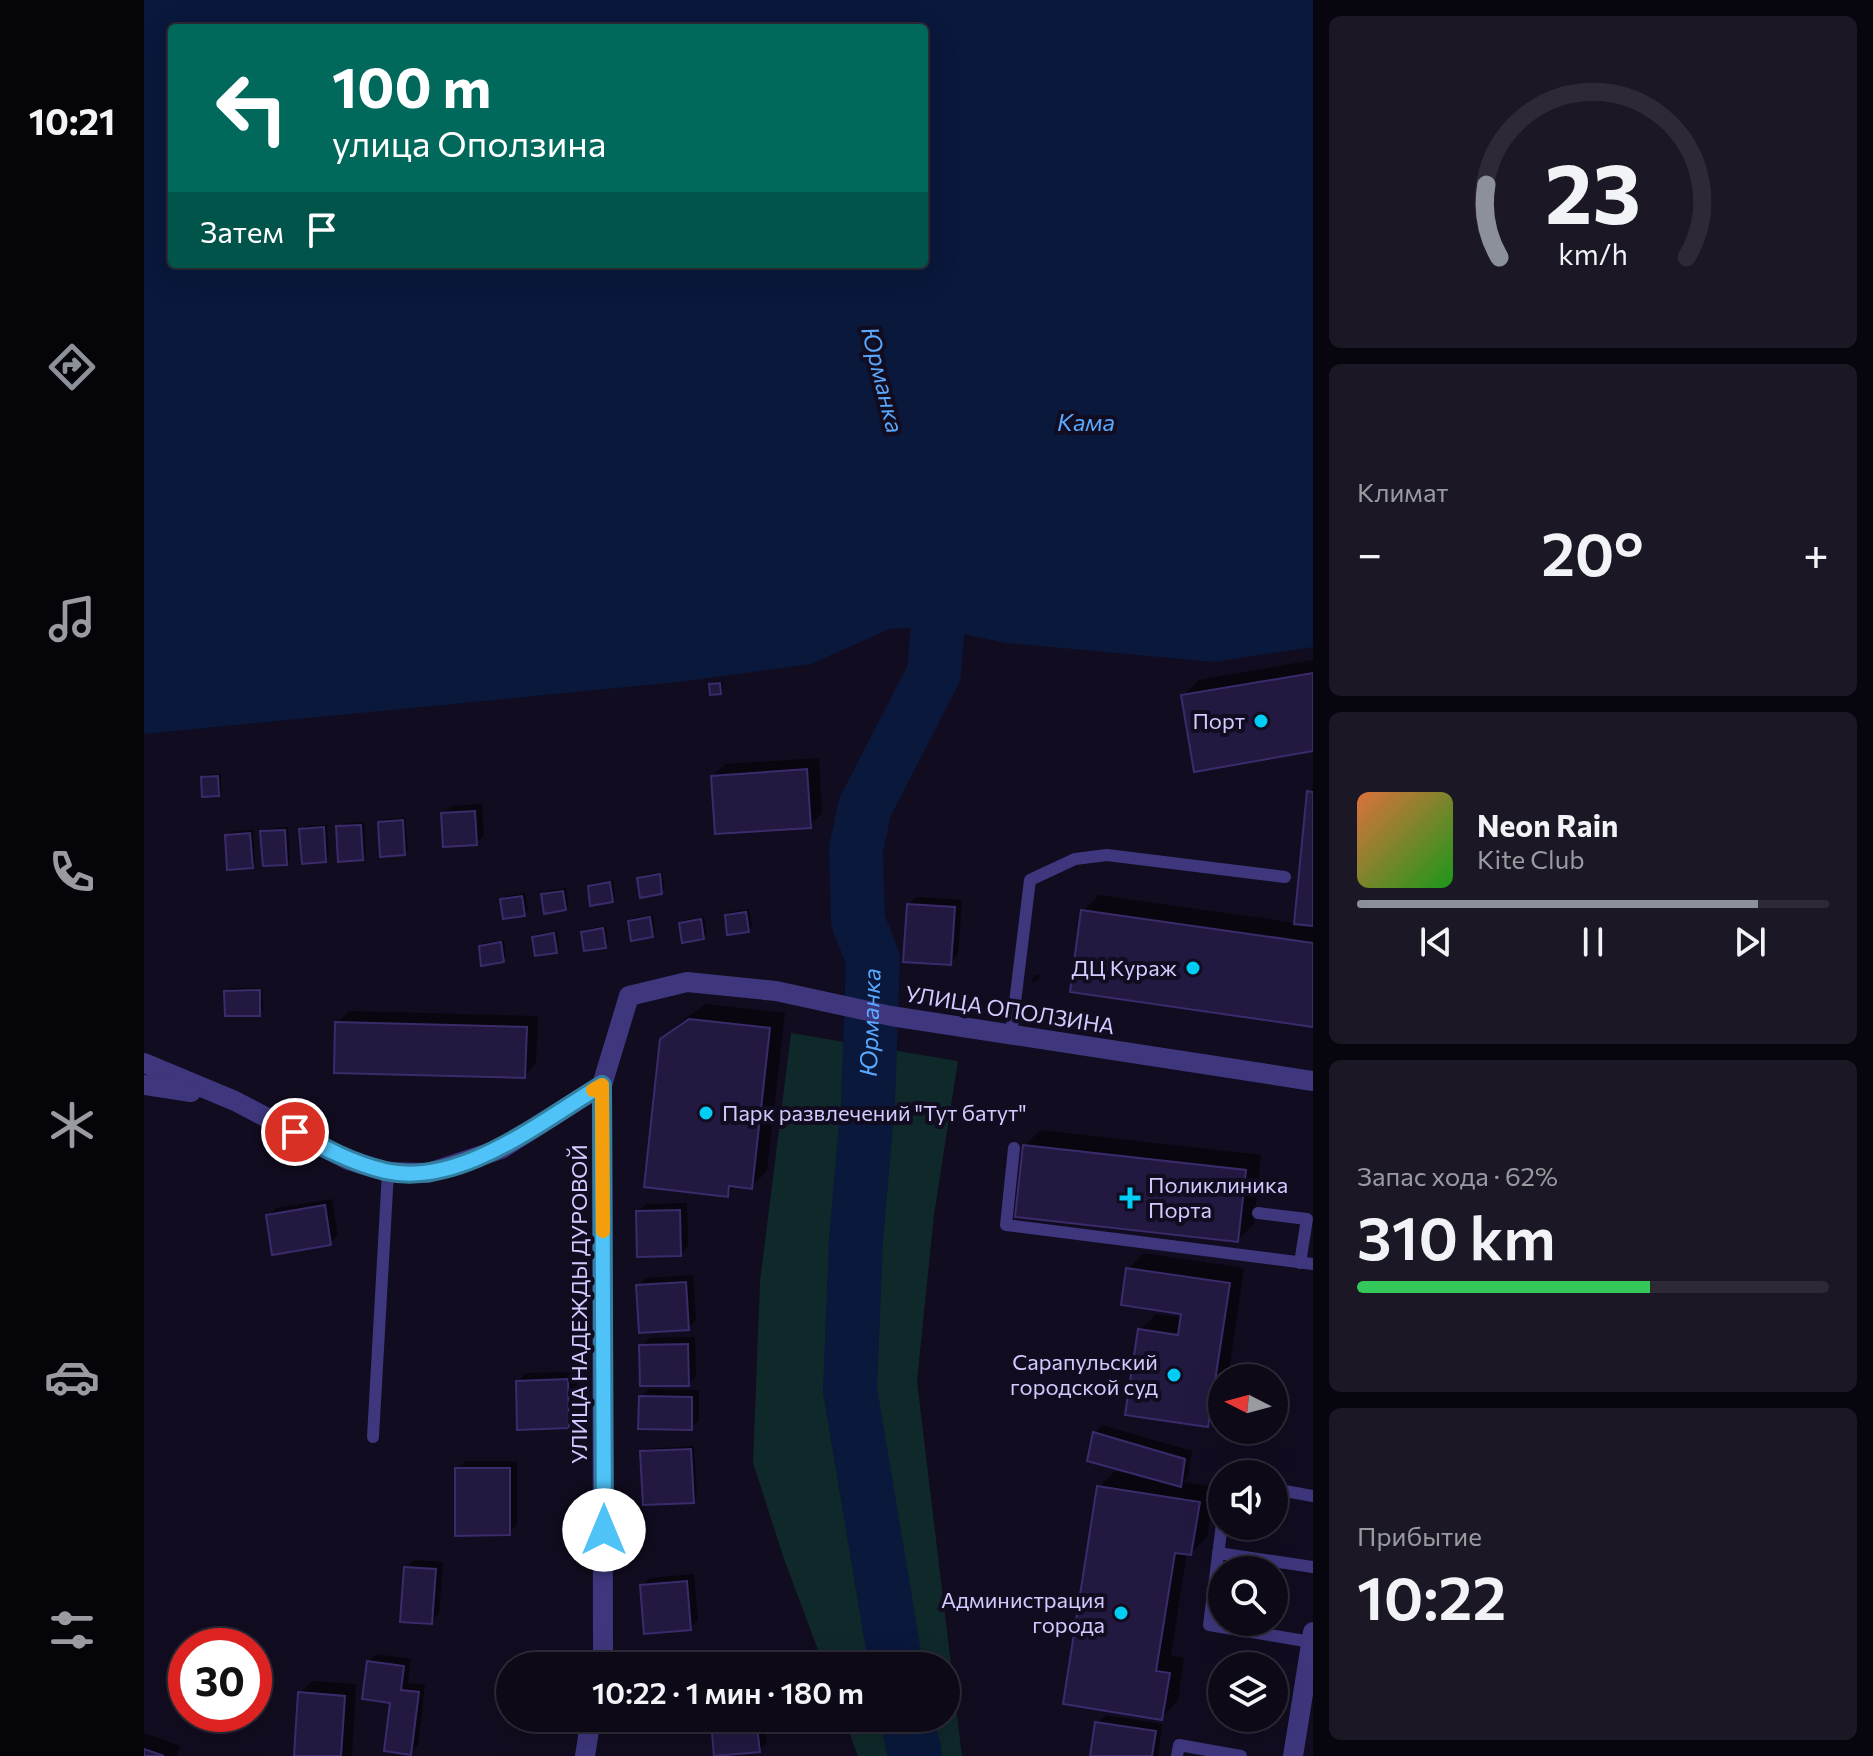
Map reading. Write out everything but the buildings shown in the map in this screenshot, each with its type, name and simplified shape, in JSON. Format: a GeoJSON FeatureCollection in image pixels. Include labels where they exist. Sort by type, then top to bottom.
{"type":"FeatureCollection","features":[{"type":"Feature","properties":{"kind":"street","name":"УЛИЦА ОПОЛЗИНА"},"geometry":{"type":"LineString","coordinates":[[602,1085],[629,996],[687,982],[776,991],[891,1016],[1313,1081]]}},
{"type":"Feature","properties":{"kind":"street"},"geometry":{"type":"LineString","coordinates":[[144,1063],[235,1101],[348,1160],[388,1172],[428,1173],[501,1149],[602,1085]]}},
{"type":"Feature","properties":{"kind":"street"},"geometry":{"type":"LineString","coordinates":[[144,1085],[235,1101]]}},
{"type":"Feature","properties":{"kind":"street","name":"УЛИЦА НАДЕЖДЫ ДУРОВОЙ"},"geometry":{"type":"LineString","coordinates":[[602,1085],[603,1652]]}},
{"type":"Feature","properties":{"kind":"street"},"geometry":{"type":"LineString","coordinates":[[1293,1756],[1312,1637]]}},
{"type":"Feature","properties":{"kind":"street"},"geometry":{"type":"LineString","coordinates":[[585,1756],[589,1732]]}},
{"type":"Feature","properties":{"kind":"lane"},"geometry":{"type":"LineString","coordinates":[[1011,1035],[1030,880],[1075,859],[1107,855],[1285,877]]}},
{"type":"Feature","properties":{"kind":"lane"},"geometry":{"type":"LineString","coordinates":[[1014,1148],[1006,1225],[1307,1264],[1307,1219],[1258,1213]]}},
{"type":"Feature","properties":{"kind":"lane"},"geometry":{"type":"LineString","coordinates":[[373,1437],[388,1172]]}},
{"type":"Feature","properties":{"kind":"lane"},"geometry":{"type":"LineString","coordinates":[[1288,1492],[1313,1496]]}},
{"type":"Feature","properties":{"kind":"lane"},"geometry":{"type":"LineString","coordinates":[[1220,1540],[1209,1625],[1312,1637]]}},
{"type":"Feature","properties":{"kind":"lane"},"geometry":{"type":"LineString","coordinates":[[1218,1553],[1313,1567]]}},
{"type":"Feature","properties":{"kind":"lane"},"geometry":{"type":"LineString","coordinates":[[1177,1756],[1179,1745],[1241,1756]]}},
{"type":"Feature","properties":{"kind":"green space"},"geometry":{"type":"Polygon","coordinates":[[[791,1033],[958,1061],[934,1215],[917,1381],[950,1652],[819,1652],[753,1463],[760,1281],[791,1033]]]}},
{"type":"Feature","properties":{"kind":"green space"},"geometry":{"type":"Polygon","coordinates":[[[849,1732],[959,1732],[962,1756],[858,1756],[849,1732]]]}},
{"type":"Feature","properties":{"kind":"water","name":"Кама"},"geometry":{"type":"Polygon","coordinates":[[[144,0],[1313,0],[1313,647],[1214,662],[1007,643],[928,627],[890,629],[811,664],[679,682],[144,734],[144,0]]]}},
{"type":"Feature","properties":{"kind":"waterway","name":"Юрманка"},"geometry":{"type":"LineString","coordinates":[[894,1652],[850,1390],[856,1240],[868,1102],[873,959],[858,921],[856,849],[865,807],[934,673],[939,610],[926,558]]}},
{"type":"Feature","properties":{"kind":"waterway","name":"Юрманка"},"geometry":{"type":"LineString","coordinates":[[910,1732],[915,1756]]}},
{"type":"Feature","properties":{"kind":"slow traffic"},"geometry":{"type":"LineString","coordinates":[[593,1090],[602,1085],[603,1231]]}},
{"type":"Feature","properties":{"kind":"place","name":"Порт"},"geometry":{"type":"Point","coordinates":[1261,721]}},
{"type":"Feature","properties":{"kind":"place","name":"ДЦ Кураж"},"geometry":{"type":"Point","coordinates":[1193,968]}},
{"type":"Feature","properties":{"kind":"place","name":"Парк развлечений \"Тут батут\""},"geometry":{"type":"Point","coordinates":[706,1113]}},
{"type":"Feature","properties":{"kind":"place","name":"Поликлиника Порта"},"geometry":{"type":"Point","coordinates":[1130,1198]}},
{"type":"Feature","properties":{"kind":"place","name":"Сарапульский городской суд"},"geometry":{"type":"Point","coordinates":[1174,1375]}},
{"type":"Feature","properties":{"kind":"place","name":"Администрация города"},"geometry":{"type":"Point","coordinates":[1121,1613]}},
{"type":"Feature","properties":{"kind":"route"},"geometry":{"type":"LineString","coordinates":[[295,1132],[348,1160],[388,1172],[428,1173],[501,1149],[602,1085],[604,1530]]}}]}
